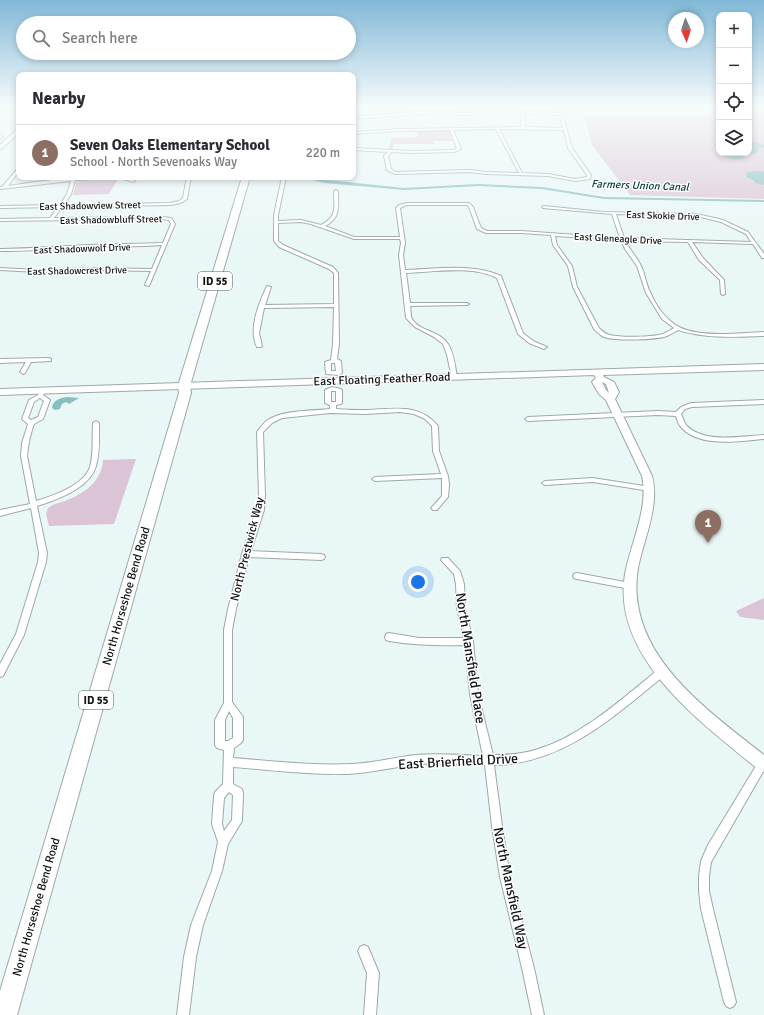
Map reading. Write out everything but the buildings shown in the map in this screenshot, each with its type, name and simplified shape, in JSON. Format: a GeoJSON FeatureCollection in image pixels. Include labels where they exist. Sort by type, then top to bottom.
{"type":"FeatureCollection","features":[{"type":"Feature","properties":{"kind":"highway","name":"North Horseshoe Bend Road"},"geometry":{"type":"LineString","coordinates":[[5,1015],[185,393],[184,386],[245,180]]}},
{"type":"Feature","properties":{"kind":"street"},"geometry":{"type":"LineString","coordinates":[[389,152],[386,156],[389,170],[391,172],[462,171],[548,175],[575,180],[585,180],[589,178],[589,175],[572,152]]}},
{"type":"Feature","properties":{"kind":"street"},"geometry":{"type":"LineString","coordinates":[[510,152],[521,174]]}},
{"type":"Feature","properties":{"kind":"street"},"geometry":{"type":"LineString","coordinates":[[2,188],[16,172]]}},
{"type":"Feature","properties":{"kind":"street"},"geometry":{"type":"LineString","coordinates":[[2,188],[53,181],[73,180],[69,194],[51,220]]}},
{"type":"Feature","properties":{"kind":"street","name":"East Shadowview Street"},"geometry":{"type":"LineString","coordinates":[[0,206],[170,204],[180,202],[185,199],[189,180]]}},
{"type":"Feature","properties":{"kind":"street"},"geometry":{"type":"LineString","coordinates":[[283,180],[276,222],[275,239],[278,244],[334,271],[336,276],[336,344],[334,360],[338,362],[339,373],[328,390],[328,403],[333,408],[366,412],[400,410],[415,412],[427,418],[435,426],[436,451],[445,476],[445,497],[435,508]]}},
{"type":"Feature","properties":{"kind":"street"},"geometry":{"type":"LineString","coordinates":[[322,226],[331,222],[335,218],[336,191]]}},
{"type":"Feature","properties":{"kind":"street","name":"East Gleneagle Drive"},"geometry":{"type":"LineString","coordinates":[[402,238],[398,208],[400,206],[407,204],[468,204],[472,207],[478,229],[483,232],[622,239],[754,243]]}},
{"type":"Feature","properties":{"kind":"street","name":"East Skokie Drive"},"geometry":{"type":"LineString","coordinates":[[544,207],[614,214],[697,215],[712,218],[747,233],[764,257]]}},
{"type":"Feature","properties":{"kind":"street"},"geometry":{"type":"LineString","coordinates":[[614,214],[622,239],[639,266],[648,293],[664,318],[678,328],[707,336],[764,334]]}},
{"type":"Feature","properties":{"kind":"street","name":"East Shadowbluff Street"},"geometry":{"type":"LineString","coordinates":[[0,220],[162,218],[170,220],[173,224],[164,244]]}},
{"type":"Feature","properties":{"kind":"street"},"geometry":{"type":"LineString","coordinates":[[276,222],[307,222],[354,238],[402,238],[401,255],[409,318],[419,329],[438,337],[445,343],[454,377]]}},
{"type":"Feature","properties":{"kind":"street"},"geometry":{"type":"LineString","coordinates":[[553,235],[553,242],[569,263],[575,287],[597,329],[607,336],[619,338],[659,337],[678,328]]}},
{"type":"Feature","properties":{"kind":"street"},"geometry":{"type":"LineString","coordinates":[[689,241],[701,259],[722,280],[723,294]]}},
{"type":"Feature","properties":{"kind":"street"},"geometry":{"type":"LineString","coordinates":[[147,285],[164,244]]}},
{"type":"Feature","properties":{"kind":"street","name":"East Shadowwolf Drive"},"geometry":{"type":"LineString","coordinates":[[0,250],[89,246],[119,247],[164,244]]}},
{"type":"Feature","properties":{"kind":"street","name":"East Shadowcrest Drive"},"geometry":{"type":"LineString","coordinates":[[0,269],[38,271],[93,269],[154,270]]}},
{"type":"Feature","properties":{"kind":"street"},"geometry":{"type":"LineString","coordinates":[[403,272],[481,270],[492,273],[499,277],[521,334],[531,342],[544,347]]}},
{"type":"Feature","properties":{"kind":"street"},"geometry":{"type":"LineString","coordinates":[[259,346],[256,337],[268,287]]}},
{"type":"Feature","properties":{"kind":"street"},"geometry":{"type":"LineString","coordinates":[[407,305],[467,304]]}},
{"type":"Feature","properties":{"kind":"street"},"geometry":{"type":"LineString","coordinates":[[262,307],[336,305]]}},
{"type":"Feature","properties":{"kind":"street"},"geometry":{"type":"LineString","coordinates":[[0,361],[48,360]]}},
{"type":"Feature","properties":{"kind":"street"},"geometry":{"type":"LineString","coordinates":[[23,372],[29,361]]}},
{"type":"Feature","properties":{"kind":"street","name":"East Floating Feather Road"},"geometry":{"type":"LineString","coordinates":[[0,392],[42,393],[184,386],[454,377],[599,376],[764,367]]}},
{"type":"Feature","properties":{"kind":"street"},"geometry":{"type":"LineString","coordinates":[[599,376],[596,382],[602,392],[610,399],[647,476],[650,489],[630,586],[633,613],[637,627],[649,652],[662,672],[690,702],[763,764],[706,861],[704,876],[707,909],[730,1002]]}},
{"type":"Feature","properties":{"kind":"street"},"geometry":{"type":"LineString","coordinates":[[333,381],[339,390],[339,403],[333,408]]}},
{"type":"Feature","properties":{"kind":"street"},"geometry":{"type":"LineString","coordinates":[[0,673],[20,635],[42,562],[43,553],[24,446],[25,437],[31,422],[41,418],[47,400],[42,393],[31,401],[25,419],[31,422]]}},
{"type":"Feature","properties":{"kind":"street"},"geometry":{"type":"LineString","coordinates":[[678,414],[683,408],[691,405],[764,402]]}},
{"type":"Feature","properties":{"kind":"street","name":"North Prestwick Way"},"geometry":{"type":"LineString","coordinates":[[229,746],[220,745],[220,720],[228,703],[228,630],[246,554],[260,510],[262,496],[260,432],[269,422],[276,418],[290,414],[333,408]]}},
{"type":"Feature","properties":{"kind":"street"},"geometry":{"type":"LineString","coordinates":[[528,419],[658,413],[678,414]]}},
{"type":"Feature","properties":{"kind":"street"},"geometry":{"type":"LineString","coordinates":[[678,414],[679,419],[685,429],[701,437],[712,439],[764,437]]}},
{"type":"Feature","properties":{"kind":"street"},"geometry":{"type":"LineString","coordinates":[[0,513],[68,493],[85,481],[93,466],[96,423]]}},
{"type":"Feature","properties":{"kind":"street"},"geometry":{"type":"LineString","coordinates":[[375,479],[445,476]]}},
{"type":"Feature","properties":{"kind":"street"},"geometry":{"type":"LineString","coordinates":[[545,484],[593,480],[650,489]]}},
{"type":"Feature","properties":{"kind":"street"},"geometry":{"type":"LineString","coordinates":[[246,554],[320,557]]}},
{"type":"Feature","properties":{"kind":"street","name":"North Mansfield Place"},"geometry":{"type":"LineString","coordinates":[[445,560],[457,573],[460,584],[462,616],[470,641],[474,694],[489,761]]}},
{"type":"Feature","properties":{"kind":"street"},"geometry":{"type":"LineString","coordinates":[[577,576],[630,586]]}},
{"type":"Feature","properties":{"kind":"street"},"geometry":{"type":"LineString","coordinates":[[389,637],[424,643],[470,641]]}},
{"type":"Feature","properties":{"kind":"street","name":"East Brierfield Drive"},"geometry":{"type":"LineString","coordinates":[[229,762],[343,769],[367,768],[426,759],[489,761],[524,758],[555,747],[593,726],[662,672]]}},
{"type":"Feature","properties":{"kind":"street"},"geometry":{"type":"LineString","coordinates":[[223,842],[217,824],[219,796],[228,786],[229,746],[238,740],[238,717],[228,703]]}},
{"type":"Feature","properties":{"kind":"street","name":"North Mansfield Way"},"geometry":{"type":"LineString","coordinates":[[489,761],[496,826],[505,877],[528,968],[538,1015]]}},
{"type":"Feature","properties":{"kind":"street"},"geometry":{"type":"LineString","coordinates":[[183,1015],[190,957],[197,925],[218,871],[223,842],[237,821],[238,793],[228,786]]}},
{"type":"Feature","properties":{"kind":"street"},"geometry":{"type":"LineString","coordinates":[[364,951],[373,973],[370,1015]]}},
{"type":"Feature","properties":{"kind":"shaded area"},"geometry":{"type":"Polygon","coordinates":[[[598,152],[716,152],[716,156],[752,156],[752,152],[764,152],[764,199],[630,195],[598,152]]]}},
{"type":"Feature","properties":{"kind":"shaded area"},"geometry":{"type":"Polygon","coordinates":[[[117,180],[109,194],[73,195],[76,183],[80,181],[117,180]]]}},
{"type":"Feature","properties":{"kind":"shaded area"},"geometry":{"type":"Polygon","coordinates":[[[136,459],[114,524],[49,526],[46,514],[48,508],[79,495],[91,486],[102,468],[103,460],[136,459]]]}},
{"type":"Feature","properties":{"kind":"shaded area"},"geometry":{"type":"Polygon","coordinates":[[[764,598],[764,620],[740,617],[736,611],[764,598]]]}},
{"type":"Feature","properties":{"kind":"water"},"geometry":{"type":"Polygon","coordinates":[[[726,156],[746,156],[742,159],[731,159],[726,156]]]}},
{"type":"Feature","properties":{"kind":"water"},"geometry":{"type":"Polygon","coordinates":[[[764,171],[764,185],[754,183],[755,181],[746,177],[747,172],[764,171]]]}},
{"type":"Feature","properties":{"kind":"water"},"geometry":{"type":"Polygon","coordinates":[[[67,397],[79,398],[69,404],[66,402],[62,404],[60,409],[55,410],[52,408],[55,401],[67,397]]]}},
{"type":"Feature","properties":{"kind":"waterway","name":"Farmers Union Canal"},"geometry":{"type":"LineString","coordinates":[[315,180],[404,189],[478,185],[542,188],[604,198],[764,201]]}},
{"type":"Feature","properties":{"kind":"place","name":"Seven Oaks Elementary School"},"geometry":{"type":"Point","coordinates":[708,543]}}]}
